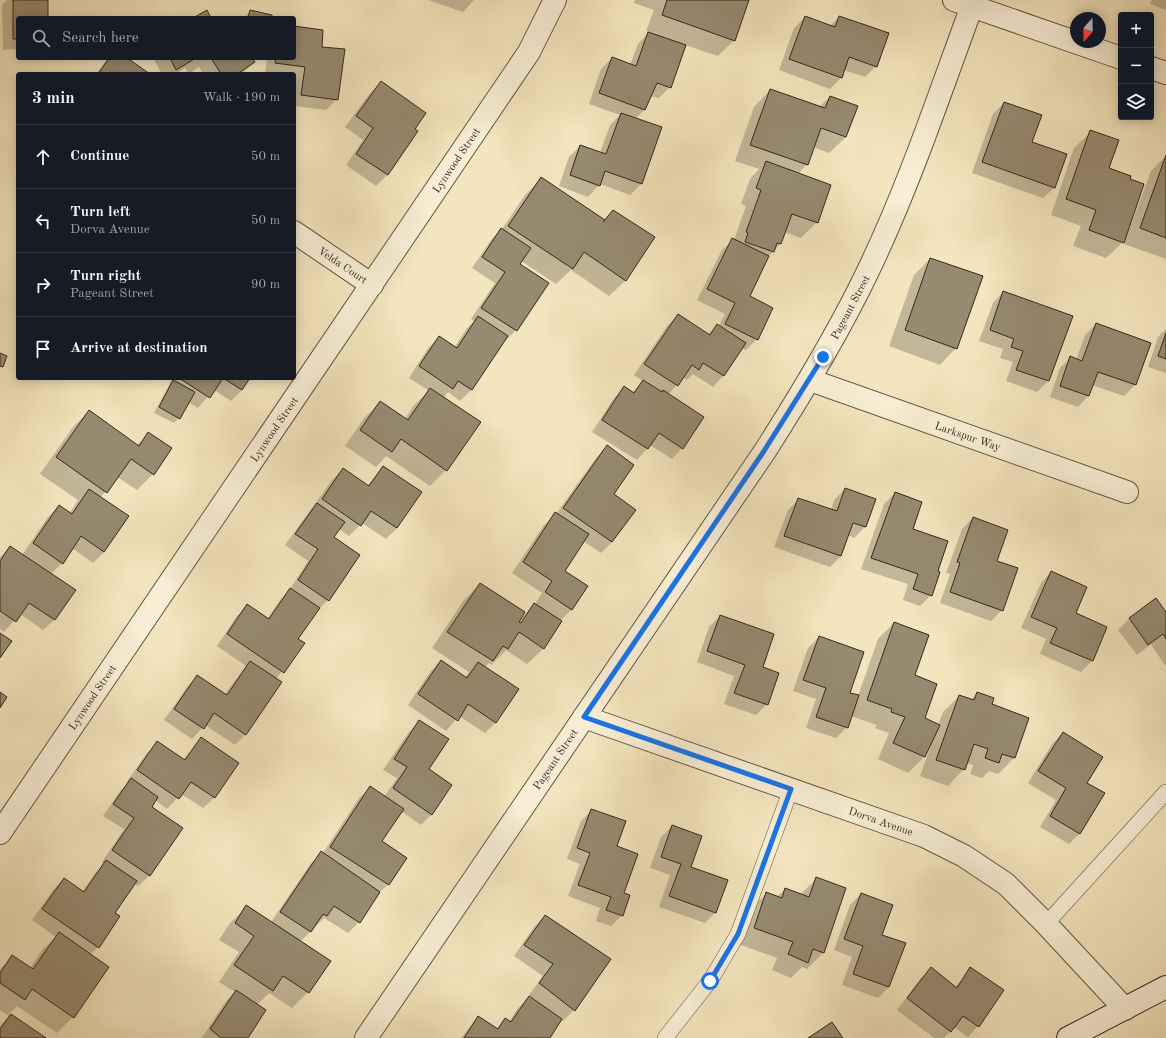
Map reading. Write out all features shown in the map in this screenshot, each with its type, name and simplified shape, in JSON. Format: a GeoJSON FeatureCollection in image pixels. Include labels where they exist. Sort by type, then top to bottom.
{"type":"FeatureCollection","features":[{"type":"Feature","properties":{"kind":"street","name":"Lynwood Street"},"geometry":{"type":"LineString","coordinates":[[0,833],[529,52],[555,0]]}},
{"type":"Feature","properties":{"kind":"street"},"geometry":{"type":"LineString","coordinates":[[963,3],[1118,57]]}},
{"type":"Feature","properties":{"kind":"street","name":"Pageant Street"},"geometry":{"type":"LineString","coordinates":[[366,1038],[764,451],[810,380],[869,270],[912,171],[963,3]]}},
{"type":"Feature","properties":{"kind":"street"},"geometry":{"type":"LineString","coordinates":[[1154,69],[1166,73]]}},
{"type":"Feature","properties":{"kind":"street","name":"Velda Court"},"geometry":{"type":"LineString","coordinates":[[296,233],[372,285]]}},
{"type":"Feature","properties":{"kind":"street","name":"Larkspur Way"},"geometry":{"type":"LineString","coordinates":[[810,380],[1127,492]]}},
{"type":"Feature","properties":{"kind":"street","name":"Dorva Avenue"},"geometry":{"type":"LineString","coordinates":[[584,717],[924,836],[964,856],[1006,884],[1046,924],[1125,1009]]}},
{"type":"Feature","properties":{"kind":"street"},"geometry":{"type":"LineString","coordinates":[[1068,1038],[1166,987]]}},
{"type":"Feature","properties":{"kind":"lane"},"geometry":{"type":"LineString","coordinates":[[665,1038],[710,981],[738,934],[791,789]]}},
{"type":"Feature","properties":{"kind":"lane"},"geometry":{"type":"LineString","coordinates":[[1046,924],[1166,792]]}},
{"type":"Feature","properties":{"kind":"building"},"geometry":{"type":"Polygon","coordinates":[[[13,0],[48,0],[48,16],[16,16],[16,39],[13,39],[13,0]]]}},
{"type":"Feature","properties":{"kind":"building"},"geometry":{"type":"Polygon","coordinates":[[[667,0],[749,0],[735,41],[662,15],[667,0]]]}},
{"type":"Feature","properties":{"kind":"building"},"geometry":{"type":"Polygon","coordinates":[[[207,10],[210,16],[196,16],[207,10]]]}},
{"type":"Feature","properties":{"kind":"building"},"geometry":{"type":"Polygon","coordinates":[[[250,10],[272,15],[272,16],[248,16],[250,10]]]}},
{"type":"Feature","properties":{"kind":"building"},"geometry":{"type":"Polygon","coordinates":[[[805,16],[835,27],[839,16],[889,33],[877,67],[849,57],[842,78],[789,59],[805,16]]]}},
{"type":"Feature","properties":{"kind":"building"},"geometry":{"type":"Polygon","coordinates":[[[296,26],[323,30],[322,47],[345,49],[338,100],[301,95],[305,67],[275,63],[276,60],[296,60],[296,26]]]}},
{"type":"Feature","properties":{"kind":"building"},"geometry":{"type":"Polygon","coordinates":[[[648,32],[686,45],[671,88],[657,83],[645,110],[599,93],[612,57],[636,66],[648,32]]]}},
{"type":"Feature","properties":{"kind":"building"},"geometry":{"type":"Polygon","coordinates":[[[108,60],[130,60],[147,72],[99,72],[108,60]]]}},
{"type":"Feature","properties":{"kind":"building"},"geometry":{"type":"Polygon","coordinates":[[[171,60],[193,60],[176,70],[171,60]]]}},
{"type":"Feature","properties":{"kind":"building"},"geometry":{"type":"Polygon","coordinates":[[[212,60],[254,60],[255,62],[240,72],[220,72],[212,60]]]}},
{"type":"Feature","properties":{"kind":"building"},"geometry":{"type":"Polygon","coordinates":[[[381,81],[426,113],[415,129],[418,131],[388,175],[356,154],[373,128],[356,116],[381,81]]]}},
{"type":"Feature","properties":{"kind":"building"},"geometry":{"type":"Polygon","coordinates":[[[770,89],[825,108],[830,96],[858,106],[846,137],[821,128],[808,165],[750,145],[770,89]]]}},
{"type":"Feature","properties":{"kind":"building"},"geometry":{"type":"Polygon","coordinates":[[[1004,102],[1042,115],[1032,142],[1067,154],[1055,188],[982,162],[1004,102]]]}},
{"type":"Feature","properties":{"kind":"building"},"geometry":{"type":"Polygon","coordinates":[[[621,113],[662,127],[642,184],[605,171],[600,186],[570,175],[580,145],[606,154],[621,113]]]}},
{"type":"Feature","properties":{"kind":"building"},"geometry":{"type":"Polygon","coordinates":[[[1090,130],[1119,140],[1109,168],[1131,176],[1130,179],[1144,184],[1124,243],[1089,230],[1096,210],[1066,199],[1090,130]]]}},
{"type":"Feature","properties":{"kind":"building"},"geometry":{"type":"Polygon","coordinates":[[[1166,155],[1166,238],[1140,228],[1166,155]]]}},
{"type":"Feature","properties":{"kind":"building"},"geometry":{"type":"Polygon","coordinates":[[[766,161],[831,185],[818,223],[792,214],[781,244],[777,243],[774,252],[745,242],[748,233],[746,232],[761,190],[756,188],[766,161]]]}},
{"type":"Feature","properties":{"kind":"building"},"geometry":{"type":"Polygon","coordinates":[[[541,177],[605,220],[613,210],[655,237],[626,281],[584,252],[573,269],[508,226],[541,177]]]}},
{"type":"Feature","properties":{"kind":"building"},"geometry":{"type":"Polygon","coordinates":[[[501,228],[531,248],[520,264],[549,283],[517,331],[481,308],[505,272],[482,257],[501,228]]]}},
{"type":"Feature","properties":{"kind":"building"},"geometry":{"type":"Polygon","coordinates":[[[732,238],[769,256],[750,296],[773,308],[758,340],[725,324],[735,303],[707,289],[732,238]]]}},
{"type":"Feature","properties":{"kind":"building"},"geometry":{"type":"Polygon","coordinates":[[[930,258],[983,276],[957,349],[905,330],[930,258]]]}},
{"type":"Feature","properties":{"kind":"building"},"geometry":{"type":"Polygon","coordinates":[[[1003,291],[1073,316],[1049,381],[1016,370],[1023,351],[1011,347],[1014,339],[990,330],[1003,291]]]}},
{"type":"Feature","properties":{"kind":"building"},"geometry":{"type":"Polygon","coordinates":[[[678,314],[710,335],[717,324],[746,343],[724,376],[703,363],[699,370],[692,365],[678,386],[644,364],[678,314]]]}},
{"type":"Feature","properties":{"kind":"building"},"geometry":{"type":"Polygon","coordinates":[[[478,316],[508,336],[472,390],[458,381],[453,389],[419,366],[439,336],[457,348],[478,316]]]}},
{"type":"Feature","properties":{"kind":"building"},"geometry":{"type":"Polygon","coordinates":[[[1096,323],[1151,343],[1136,385],[1098,372],[1089,396],[1060,386],[1070,356],[1082,361],[1096,323]]]}},
{"type":"Feature","properties":{"kind":"building"},"geometry":{"type":"Polygon","coordinates":[[[1166,333],[1166,359],[1158,356],[1166,333]]]}},
{"type":"Feature","properties":{"kind":"building"},"geometry":{"type":"Polygon","coordinates":[[[0,353],[7,356],[3,367],[0,366],[0,353]]]}},
{"type":"Feature","properties":{"kind":"building"},"geometry":{"type":"Polygon","coordinates":[[[173,380],[195,392],[180,419],[159,407],[173,380]]]}},
{"type":"Feature","properties":{"kind":"building"},"geometry":{"type":"Polygon","coordinates":[[[182,380],[222,380],[210,398],[182,380]]]}},
{"type":"Feature","properties":{"kind":"building"},"geometry":{"type":"Polygon","coordinates":[[[226,380],[249,380],[242,390],[226,380]]]}},
{"type":"Feature","properties":{"kind":"building"},"geometry":{"type":"Polygon","coordinates":[[[643,380],[662,392],[663,390],[704,417],[683,449],[659,433],[648,449],[602,420],[624,386],[634,393],[643,380]]]}},
{"type":"Feature","properties":{"kind":"building"},"geometry":{"type":"Polygon","coordinates":[[[430,388],[481,422],[447,471],[401,439],[392,452],[360,430],[380,401],[408,420],[430,388]]]}},
{"type":"Feature","properties":{"kind":"building"},"geometry":{"type":"Polygon","coordinates":[[[89,410],[139,446],[148,432],[172,448],[154,475],[131,459],[107,493],[56,457],[89,410]]]}},
{"type":"Feature","properties":{"kind":"building"},"geometry":{"type":"Polygon","coordinates":[[[607,445],[634,465],[614,494],[636,510],[612,542],[563,508],[607,445]]]}},
{"type":"Feature","properties":{"kind":"building"},"geometry":{"type":"Polygon","coordinates":[[[383,466],[422,492],[397,528],[371,511],[361,526],[322,499],[343,468],[369,486],[383,466]]]}},
{"type":"Feature","properties":{"kind":"building"},"geometry":{"type":"Polygon","coordinates":[[[845,488],[876,499],[866,527],[853,523],[841,556],[784,536],[798,498],[837,511],[845,488]]]}},
{"type":"Feature","properties":{"kind":"building"},"geometry":{"type":"Polygon","coordinates":[[[89,489],[129,516],[104,552],[81,536],[63,564],[33,543],[59,505],[72,514],[89,489]]]}},
{"type":"Feature","properties":{"kind":"building"},"geometry":{"type":"Polygon","coordinates":[[[895,492],[922,502],[913,529],[948,541],[938,571],[940,572],[932,596],[913,589],[918,574],[871,558],[895,492]]]}},
{"type":"Feature","properties":{"kind":"building"},"geometry":{"type":"Polygon","coordinates":[[[317,503],[345,522],[334,537],[360,555],[329,601],[298,580],[318,549],[295,534],[317,503]]]}},
{"type":"Feature","properties":{"kind":"building"},"geometry":{"type":"Polygon","coordinates":[[[555,512],[589,534],[565,571],[588,586],[572,610],[545,592],[552,581],[523,562],[555,512]]]}},
{"type":"Feature","properties":{"kind":"building"},"geometry":{"type":"Polygon","coordinates":[[[973,517],[1008,530],[997,561],[1018,568],[1003,611],[950,592],[960,563],[957,562],[973,517]]]}},
{"type":"Feature","properties":{"kind":"building"},"geometry":{"type":"Polygon","coordinates":[[[10,546],[76,590],[55,620],[29,603],[16,622],[0,611],[0,561],[10,546]]]}},
{"type":"Feature","properties":{"kind":"building"},"geometry":{"type":"Polygon","coordinates":[[[1051,571],[1087,587],[1076,613],[1107,627],[1093,661],[1050,643],[1057,628],[1031,617],[1051,571]]]}},
{"type":"Feature","properties":{"kind":"building"},"geometry":{"type":"Polygon","coordinates":[[[480,583],[525,612],[519,622],[521,623],[534,603],[562,621],[544,649],[519,632],[508,649],[503,646],[493,661],[447,632],[480,583]]]}},
{"type":"Feature","properties":{"kind":"building"},"geometry":{"type":"Polygon","coordinates":[[[290,588],[320,608],[298,639],[305,643],[284,673],[227,634],[247,604],[269,619],[290,588]]]}},
{"type":"Feature","properties":{"kind":"building"},"geometry":{"type":"Polygon","coordinates":[[[1156,598],[1166,612],[1166,639],[1163,634],[1148,645],[1129,618],[1156,598]]]}},
{"type":"Feature","properties":{"kind":"building"},"geometry":{"type":"Polygon","coordinates":[[[720,615],[774,634],[763,667],[779,673],[768,705],[734,693],[745,665],[707,651],[720,615]]]}},
{"type":"Feature","properties":{"kind":"building"},"geometry":{"type":"Polygon","coordinates":[[[894,622],[929,635],[915,675],[937,684],[925,718],[940,725],[925,757],[893,743],[905,717],[891,712],[892,709],[867,700],[894,622]]]}},
{"type":"Feature","properties":{"kind":"building"},"geometry":{"type":"Polygon","coordinates":[[[0,633],[12,641],[0,658],[0,633]]]}},
{"type":"Feature","properties":{"kind":"building"},"geometry":{"type":"Polygon","coordinates":[[[819,636],[864,652],[850,693],[859,695],[848,728],[816,717],[826,688],[803,680],[819,636]]]}},
{"type":"Feature","properties":{"kind":"building"},"geometry":{"type":"Polygon","coordinates":[[[441,660],[467,678],[478,662],[519,689],[496,723],[468,704],[458,721],[418,694],[441,660]]]}},
{"type":"Feature","properties":{"kind":"building"},"geometry":{"type":"Polygon","coordinates":[[[250,661],[282,682],[246,735],[214,713],[204,729],[174,709],[197,675],[227,695],[250,661]]]}},
{"type":"Feature","properties":{"kind":"building"},"geometry":{"type":"Polygon","coordinates":[[[0,692],[7,697],[0,708],[0,692]]]}},
{"type":"Feature","properties":{"kind":"building"},"geometry":{"type":"Polygon","coordinates":[[[977,692],[994,698],[992,704],[1029,718],[1015,758],[1002,754],[999,763],[985,758],[988,749],[974,744],[965,770],[936,760],[959,695],[974,700],[977,692]]]}},
{"type":"Feature","properties":{"kind":"building"},"geometry":{"type":"Polygon","coordinates":[[[419,720],[449,739],[429,769],[452,785],[432,815],[393,788],[407,767],[394,759],[419,720]]]}},
{"type":"Feature","properties":{"kind":"building"},"geometry":{"type":"Polygon","coordinates":[[[1063,732],[1103,757],[1087,783],[1105,793],[1080,834],[1050,816],[1066,788],[1038,771],[1063,732]]]}},
{"type":"Feature","properties":{"kind":"building"},"geometry":{"type":"Polygon","coordinates":[[[201,737],[239,763],[215,798],[191,782],[179,799],[137,770],[157,741],[185,760],[201,737]]]}},
{"type":"Feature","properties":{"kind":"building"},"geometry":{"type":"Polygon","coordinates":[[[131,778],[158,797],[152,807],[183,828],[150,876],[112,850],[134,818],[113,804],[131,778]]]}},
{"type":"Feature","properties":{"kind":"building"},"geometry":{"type":"Polygon","coordinates":[[[370,786],[404,809],[382,841],[407,858],[389,885],[330,847],[370,786]]]}},
{"type":"Feature","properties":{"kind":"building"},"geometry":{"type":"Polygon","coordinates":[[[591,809],[626,821],[617,846],[638,854],[624,893],[630,895],[623,916],[606,910],[611,897],[578,885],[590,853],[577,848],[591,809]]]}},
{"type":"Feature","properties":{"kind":"building"},"geometry":{"type":"Polygon","coordinates":[[[672,825],[702,836],[691,867],[728,880],[716,913],[669,896],[681,864],[661,857],[672,825]]]}},
{"type":"Feature","properties":{"kind":"building"},"geometry":{"type":"Polygon","coordinates":[[[321,851],[380,892],[360,923],[334,906],[327,916],[323,914],[311,932],[280,912],[321,851]]]}},
{"type":"Feature","properties":{"kind":"building"},"geometry":{"type":"Polygon","coordinates":[[[106,860],[137,881],[115,913],[120,916],[99,948],[42,909],[64,878],[84,892],[106,860]]]}},
{"type":"Feature","properties":{"kind":"building"},"geometry":{"type":"Polygon","coordinates":[[[816,877],[846,888],[824,953],[813,949],[808,963],[788,954],[793,942],[754,928],[766,892],[782,898],[785,888],[809,897],[816,877]]]}},
{"type":"Feature","properties":{"kind":"building"},"geometry":{"type":"Polygon","coordinates":[[[861,893],[893,905],[882,935],[906,943],[889,987],[853,974],[863,946],[844,939],[861,893]]]}},
{"type":"Feature","properties":{"kind":"building"},"geometry":{"type":"Polygon","coordinates":[[[246,905],[331,961],[309,993],[283,976],[273,991],[234,965],[254,936],[235,923],[246,905]]]}},
{"type":"Feature","properties":{"kind":"building"},"geometry":{"type":"Polygon","coordinates":[[[545,915],[611,959],[575,1011],[539,983],[553,964],[524,945],[545,915]]]}},
{"type":"Feature","properties":{"kind":"building"},"geometry":{"type":"Polygon","coordinates":[[[59,932],[109,967],[74,1018],[32,989],[25,1000],[0,983],[0,973],[12,955],[33,969],[59,932]]]}},
{"type":"Feature","properties":{"kind":"building"},"geometry":{"type":"Polygon","coordinates":[[[931,967],[957,988],[970,967],[1004,990],[979,1027],[963,1016],[951,1032],[907,998],[931,967]]]}},
{"type":"Feature","properties":{"kind":"building"},"geometry":{"type":"Polygon","coordinates":[[[236,990],[266,1010],[248,1038],[221,1038],[210,1029],[236,990]]]}},
{"type":"Feature","properties":{"kind":"building"},"geometry":{"type":"Polygon","coordinates":[[[529,996],[562,1019],[550,1038],[464,1038],[478,1016],[498,1029],[505,1018],[511,1022],[529,996]]]}},
{"type":"Feature","properties":{"kind":"building"},"geometry":{"type":"Polygon","coordinates":[[[11,1014],[46,1038],[0,1038],[0,1029],[11,1014]]]}},
{"type":"Feature","properties":{"kind":"building"},"geometry":{"type":"Polygon","coordinates":[[[832,1022],[843,1038],[808,1038],[832,1022]]]}},
{"type":"Feature","properties":{"kind":"route"},"geometry":{"type":"LineString","coordinates":[[710,981],[738,934],[791,789],[584,717],[764,451],[810,380],[823,357]]}}]}
